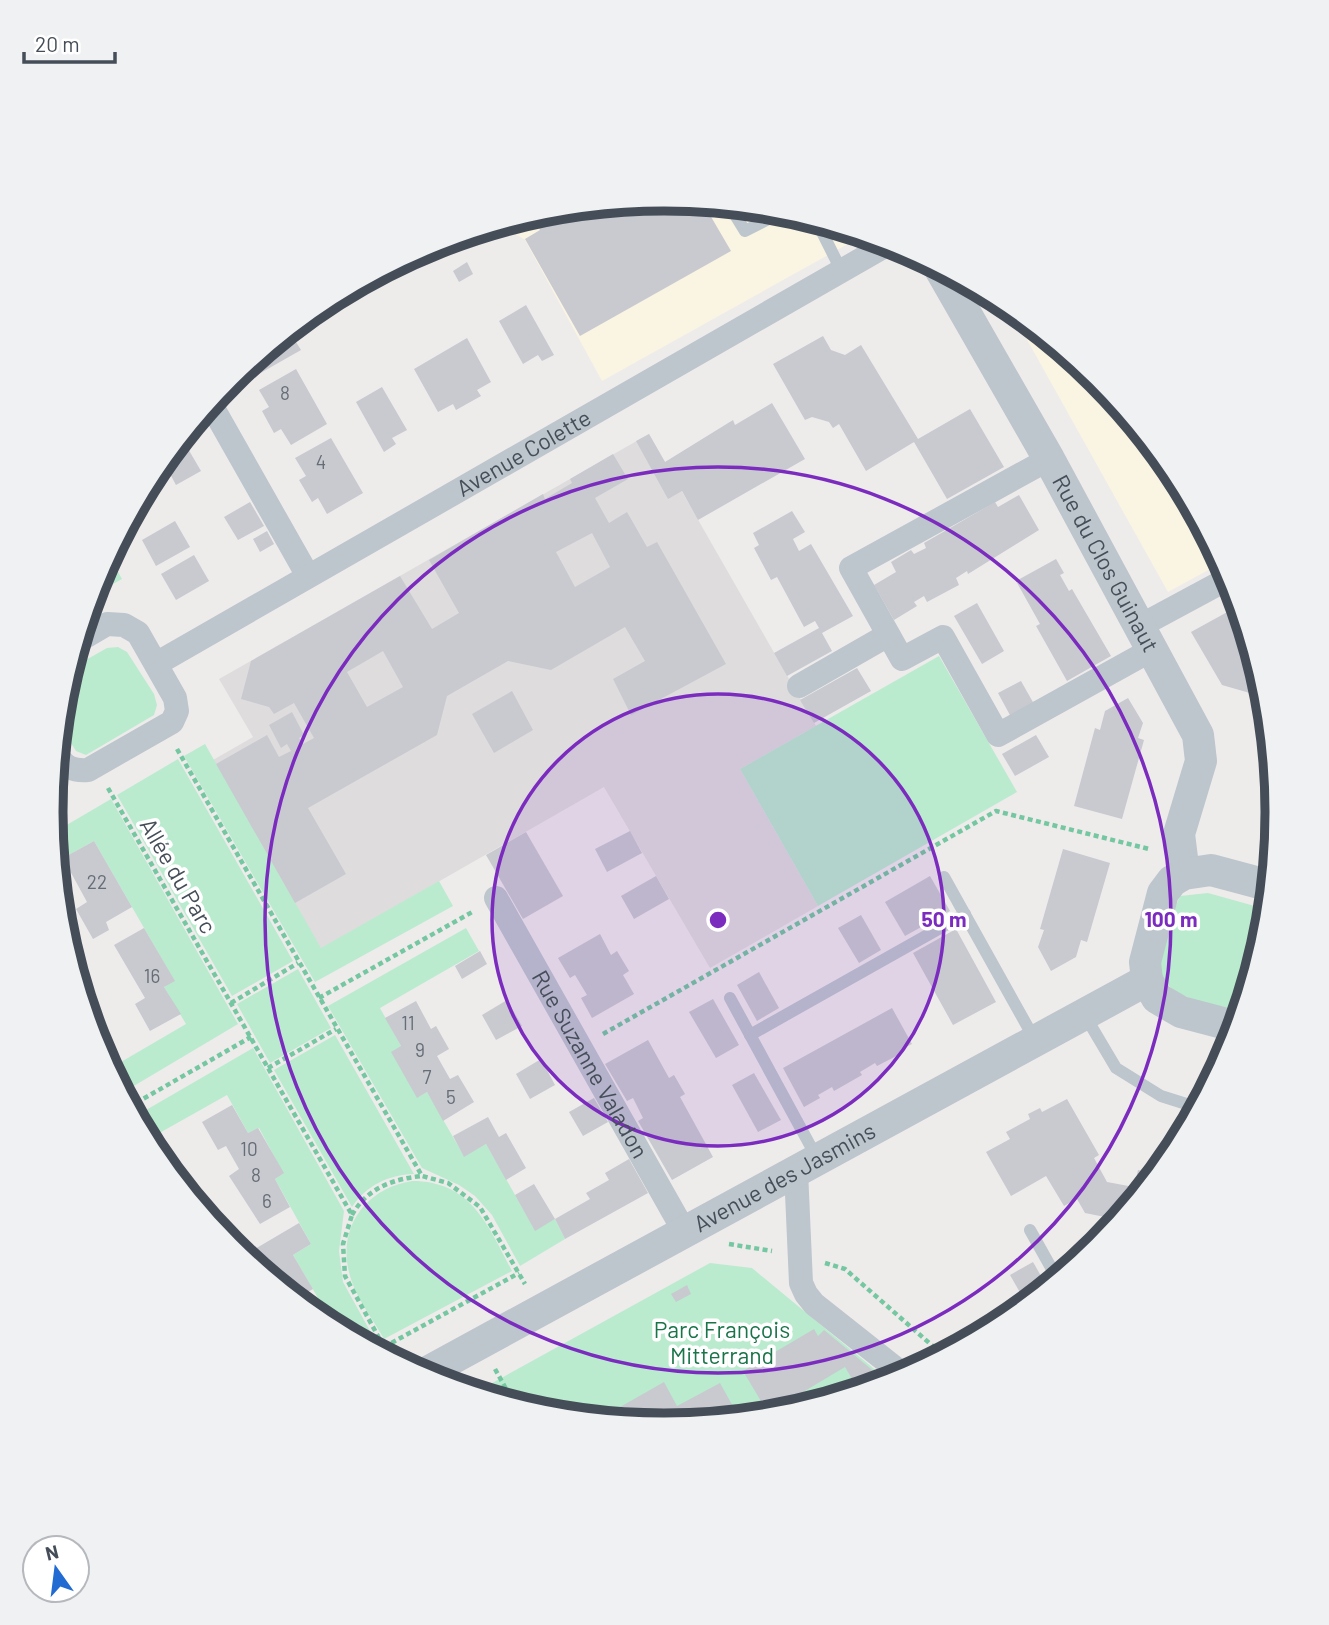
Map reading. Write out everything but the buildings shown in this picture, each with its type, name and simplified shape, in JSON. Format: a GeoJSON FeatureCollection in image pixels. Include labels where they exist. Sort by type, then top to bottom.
{"type":"FeatureCollection","features":[{"type":"Feature","properties":{"kind":"street","name":"Avenue Colette"},"geometry":{"type":"LineString","coordinates":[[156,664],[878,250]]}},
{"type":"Feature","properties":{"kind":"street","name":"Rue du Clos Guinaut"},"geometry":{"type":"LineString","coordinates":[[948,282],[1049,459],[1198,735],[1200,761],[1179,834],[1184,874]]}},
{"type":"Feature","properties":{"kind":"street"},"geometry":{"type":"LineString","coordinates":[[215,412],[308,576]]}},
{"type":"Feature","properties":{"kind":"street"},"geometry":{"type":"LineString","coordinates":[[1049,459],[851,568],[902,660],[943,637],[998,735],[1146,638],[1221,584]]}},
{"type":"Feature","properties":{"kind":"street"},"geometry":{"type":"LineString","coordinates":[[65,765],[75,771],[88,770],[172,722],[177,711],[175,698],[138,633],[124,625],[107,624],[91,633]]}},
{"type":"Feature","properties":{"kind":"street"},"geometry":{"type":"LineString","coordinates":[[799,686],[888,635]]}},
{"type":"Feature","properties":{"kind":"street"},"geometry":{"type":"LineString","coordinates":[[1227,1024],[1181,1012],[1157,998],[1147,980],[1145,962],[1163,893],[1172,881],[1184,874],[1211,870],[1262,884]]}},
{"type":"Feature","properties":{"kind":"street","name":"Rue Suzanne Valadon"},"geometry":{"type":"LineString","coordinates":[[496,898],[684,1231]]}},
{"type":"Feature","properties":{"kind":"street","name":"Avenue des Jasmins"},"geometry":{"type":"LineString","coordinates":[[435,1368],[1147,980]]}},
{"type":"Feature","properties":{"kind":"street"},"geometry":{"type":"LineString","coordinates":[[806,1165],[800,1241],[800,1270],[806,1294],[814,1304],[894,1368]]}},
{"type":"Feature","properties":{"kind":"lane"},"geometry":{"type":"LineString","coordinates":[[736,215],[745,231],[766,220]]}},
{"type":"Feature","properties":{"kind":"lane"},"geometry":{"type":"LineString","coordinates":[[822,232],[842,272]]}},
{"type":"Feature","properties":{"kind":"lane"},"geometry":{"type":"LineString","coordinates":[[944,877],[1035,1041]]}},
{"type":"Feature","properties":{"kind":"lane"},"geometry":{"type":"LineString","coordinates":[[750,1035],[965,914]]}},
{"type":"Feature","properties":{"kind":"lane"},"geometry":{"type":"LineString","coordinates":[[730,998],[750,1035],[806,1165]]}},
{"type":"Feature","properties":{"kind":"lane"},"geometry":{"type":"LineString","coordinates":[[1084,1014],[1115,1068],[1161,1096],[1189,1105]]}},
{"type":"Feature","properties":{"kind":"lane"},"geometry":{"type":"LineString","coordinates":[[1030,1230],[1053,1271]]}},
{"type":"Feature","properties":{"kind":"path"},"geometry":{"type":"LineString","coordinates":[[164,727],[422,1176]]}},
{"type":"Feature","properties":{"kind":"path","name":"Allée du Parc"},"geometry":{"type":"LineString","coordinates":[[95,766],[352,1214]]}},
{"type":"Feature","properties":{"kind":"path"},"geometry":{"type":"LineString","coordinates":[[581,1047],[996,811],[1155,851],[1184,874]]}},
{"type":"Feature","properties":{"kind":"path"},"geometry":{"type":"LineString","coordinates":[[319,998],[496,898]]}},
{"type":"Feature","properties":{"kind":"path"},"geometry":{"type":"LineString","coordinates":[[231,1003],[299,963]]}},
{"type":"Feature","properties":{"kind":"path"},"geometry":{"type":"LineString","coordinates":[[268,1068],[337,1030]]}},
{"type":"Feature","properties":{"kind":"path"},"geometry":{"type":"LineString","coordinates":[[138,1102],[251,1037]]}},
{"type":"Feature","properties":{"kind":"path"},"geometry":{"type":"LineString","coordinates":[[382,1343],[345,1276],[343,1244],[352,1214],[367,1195],[391,1181],[422,1176],[448,1183],[480,1208],[540,1310]]}},
{"type":"Feature","properties":{"kind":"path"},"geometry":{"type":"LineString","coordinates":[[387,1346],[519,1273]]}},
{"type":"Feature","properties":{"kind":"path"},"geometry":{"type":"LineString","coordinates":[[481,1343],[509,1394]]}},
{"type":"Feature","properties":{"kind":"shaded area"},"geometry":{"type":"Polygon","coordinates":[[[664,211],[743,216],[820,231],[853,241],[602,381],[525,240],[510,231],[586,216],[664,211]]]}},
{"type":"Feature","properties":{"kind":"shaded area"},"geometry":{"type":"Polygon","coordinates":[[[1020,327],[1061,360],[1117,416],[1165,478],[1185,512],[1213,567],[1168,592],[1020,327]]]}},
{"type":"Feature","properties":{"kind":"shaded area"},"geometry":{"type":"Polygon","coordinates":[[[649,434],[816,726],[740,769],[818,906],[710,968],[604,787],[321,949],[213,760],[253,737],[219,679],[649,434]]]}},
{"type":"Feature","properties":{"kind":"green space"},"geometry":{"type":"Polygon","coordinates":[[[115,567],[122,579],[107,587],[115,567]]]}},
{"type":"Feature","properties":{"kind":"green space"},"geometry":{"type":"Polygon","coordinates":[[[118,647],[127,652],[154,694],[157,705],[154,715],[86,755],[76,751],[68,738],[75,695],[82,662],[107,648],[118,647]]]}},
{"type":"Feature","properties":{"kind":"green space"},"geometry":{"type":"Polygon","coordinates":[[[939,656],[1017,792],[818,906],[740,769],[939,656]]]}},
{"type":"Feature","properties":{"kind":"green space"},"geometry":{"type":"Polygon","coordinates":[[[205,744],[321,948],[439,881],[453,906],[315,982],[184,756],[205,744]]]}},
{"type":"Feature","properties":{"kind":"green space"},"geometry":{"type":"Polygon","coordinates":[[[178,759],[293,961],[232,996],[117,795],[178,759]]]}},
{"type":"Feature","properties":{"kind":"green space"},"geometry":{"type":"Polygon","coordinates":[[[111,799],[238,1024],[130,1088],[118,1064],[186,1024],[164,987],[174,980],[94,841],[65,857],[63,827],[111,799]]]}},
{"type":"Feature","properties":{"kind":"green space"},"geometry":{"type":"Polygon","coordinates":[[[1208,893],[1258,907],[1246,968],[1233,1009],[1186,996],[1164,980],[1159,968],[1159,953],[1180,896],[1208,893]]]}},
{"type":"Feature","properties":{"kind":"green space"},"geometry":{"type":"Polygon","coordinates":[[[466,928],[479,951],[380,1008],[401,1046],[418,1097],[427,1092],[464,1156],[486,1144],[535,1230],[555,1219],[565,1239],[520,1266],[492,1215],[475,1196],[459,1185],[422,1168],[328,1006],[466,928]]]}},
{"type":"Feature","properties":{"kind":"green space"},"geometry":{"type":"Polygon","coordinates":[[[298,969],[331,1028],[270,1063],[237,1004],[298,969]]]}},
{"type":"Feature","properties":{"kind":"green space"},"geometry":{"type":"Polygon","coordinates":[[[335,1035],[414,1174],[395,1176],[371,1187],[352,1207],[274,1070],[335,1035]]]}},
{"type":"Feature","properties":{"kind":"green space"},"geometry":{"type":"Polygon","coordinates":[[[253,1048],[344,1211],[339,1251],[343,1282],[374,1339],[324,1309],[293,1255],[311,1244],[275,1179],[283,1173],[259,1128],[248,1133],[227,1095],[157,1135],[143,1112],[253,1048]]]}},
{"type":"Feature","properties":{"kind":"green space"},"geometry":{"type":"Polygon","coordinates":[[[412,1181],[432,1183],[463,1197],[485,1222],[512,1271],[384,1339],[352,1282],[347,1264],[347,1247],[356,1216],[366,1204],[379,1193],[412,1181]]]}},
{"type":"Feature","properties":{"kind":"green space","name":"Parc François Mitterrand"},"geometry":{"type":"Polygon","coordinates":[[[710,1263],[752,1268],[880,1374],[820,1394],[743,1409],[704,1413],[625,1413],[586,1409],[509,1394],[486,1387],[710,1263]]]}}]}
